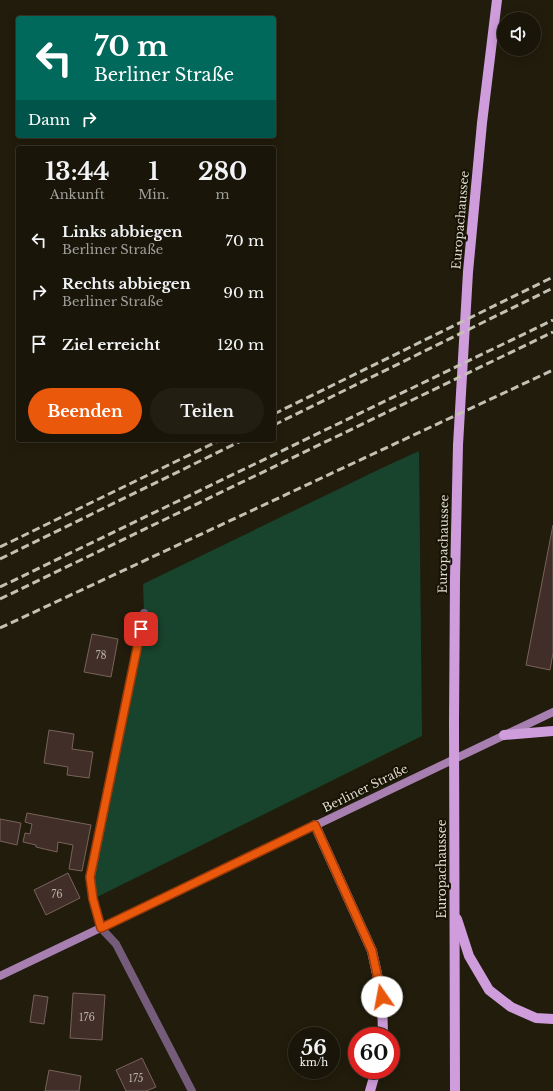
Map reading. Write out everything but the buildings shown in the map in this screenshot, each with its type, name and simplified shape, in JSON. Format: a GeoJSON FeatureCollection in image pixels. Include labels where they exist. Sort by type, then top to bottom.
{"type":"FeatureCollection","features":[{"type":"Feature","properties":{"kind":"main road","name":"Europachaussee"},"geometry":{"type":"LineString","coordinates":[[455,1091],[454,722],[458,445],[468,272],[482,123],[497,0]]}},
{"type":"Feature","properties":{"kind":"main road"},"geometry":{"type":"LineString","coordinates":[[504,735],[553,731]]}},
{"type":"Feature","properties":{"kind":"main road"},"geometry":{"type":"LineString","coordinates":[[315,825],[372,951],[382,997],[383,1027]]}},
{"type":"Feature","properties":{"kind":"main road"},"geometry":{"type":"LineString","coordinates":[[454,910],[469,956],[489,990],[511,1007],[536,1018],[553,1019]]}},
{"type":"Feature","properties":{"kind":"main road"},"geometry":{"type":"LineString","coordinates":[[370,1091],[373,1079]]}},
{"type":"Feature","properties":{"kind":"street","name":"Berliner Straße"},"geometry":{"type":"LineString","coordinates":[[0,976],[553,712]]}},
{"type":"Feature","properties":{"kind":"lane"},"geometry":{"type":"LineString","coordinates":[[144,613],[90,877],[93,899],[101,928],[116,944],[192,1091]]}},
{"type":"Feature","properties":{"kind":"green space"},"geometry":{"type":"Polygon","coordinates":[[[419,451],[422,736],[93,899],[91,877],[144,613],[143,584],[419,451]]]}},
{"type":"Feature","properties":{"kind":"railway"},"geometry":{"type":"LineString","coordinates":[[276,413],[553,277]]}},
{"type":"Feature","properties":{"kind":"railway"},"geometry":{"type":"LineString","coordinates":[[276,424],[553,288]]}},
{"type":"Feature","properties":{"kind":"railway"},"geometry":{"type":"LineString","coordinates":[[0,587],[553,320]]}},
{"type":"Feature","properties":{"kind":"railway"},"geometry":{"type":"LineString","coordinates":[[0,599],[553,332]]}},
{"type":"Feature","properties":{"kind":"railway"},"geometry":{"type":"LineString","coordinates":[[0,628],[553,370]]}},
{"type":"Feature","properties":{"kind":"railway"},"geometry":{"type":"LineString","coordinates":[[0,547],[216,442]]}},
{"type":"Feature","properties":{"kind":"railway"},"geometry":{"type":"LineString","coordinates":[[0,559],[239,442]]}},
{"type":"Feature","properties":{"kind":"route"},"geometry":{"type":"LineString","coordinates":[[141,629],[90,877],[93,899],[101,928],[315,825],[372,951],[382,997]]}}]}
